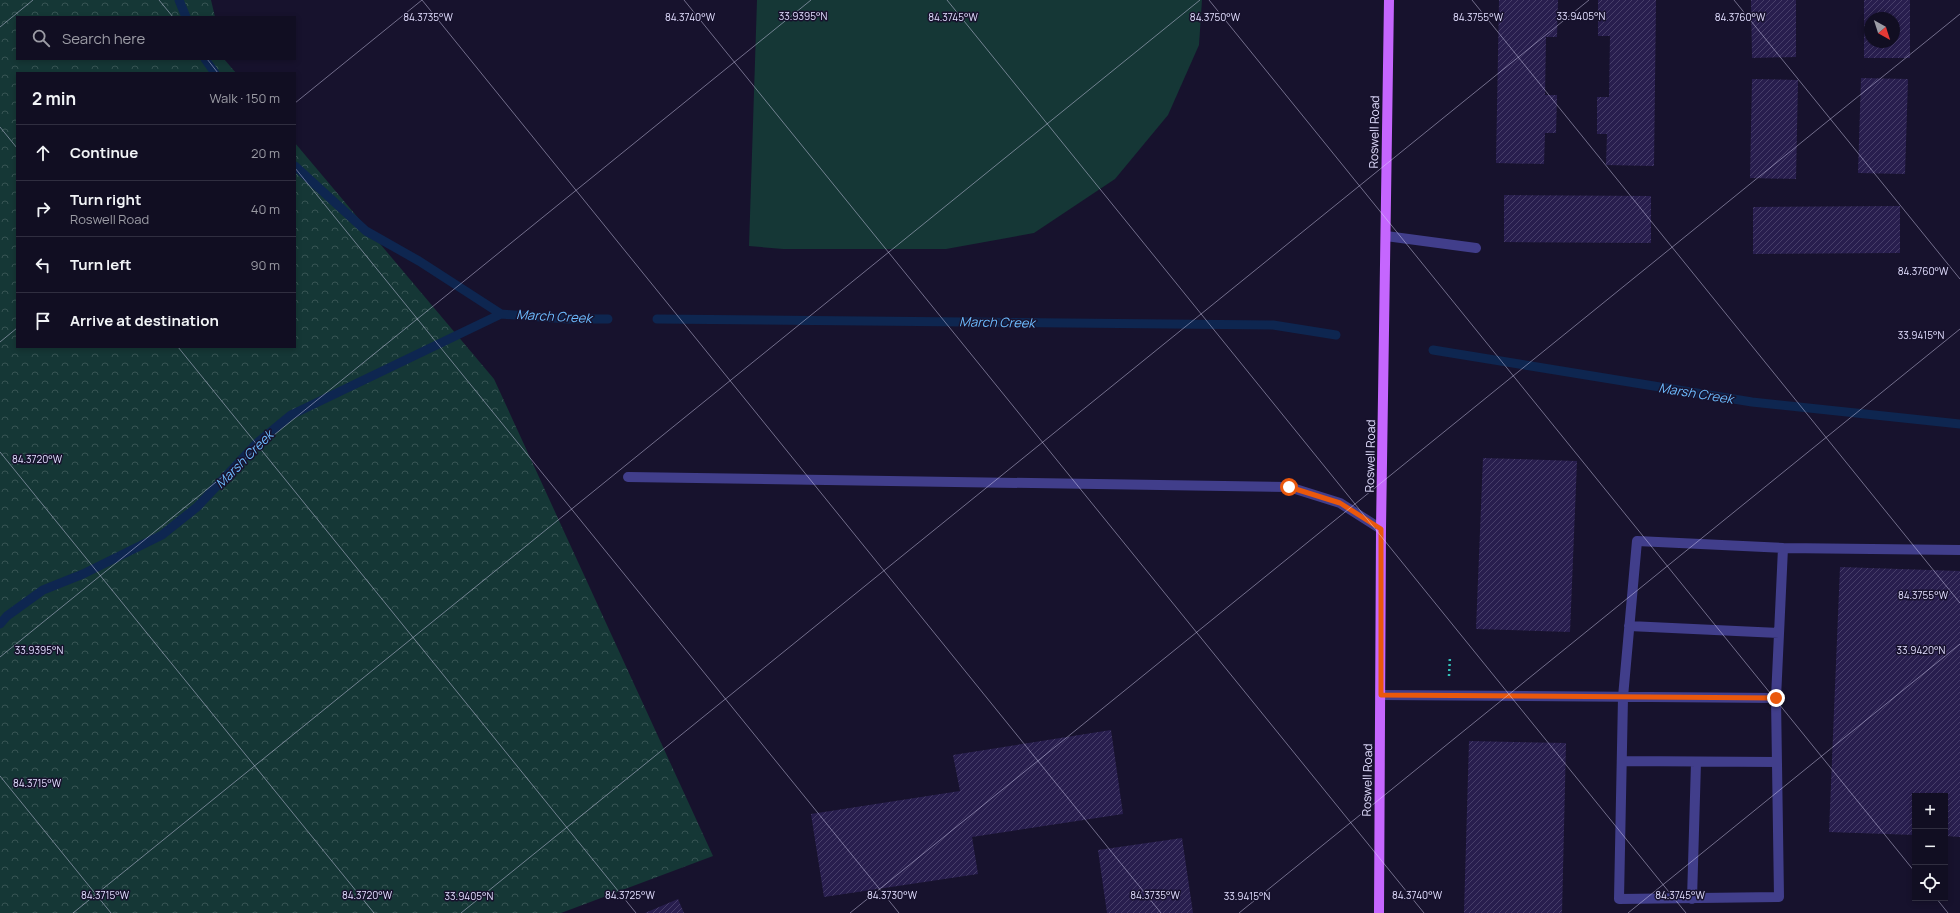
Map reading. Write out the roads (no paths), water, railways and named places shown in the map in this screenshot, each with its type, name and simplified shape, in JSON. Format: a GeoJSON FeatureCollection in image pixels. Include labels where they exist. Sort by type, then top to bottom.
{"type":"FeatureCollection","features":[{"type":"Feature","properties":{"kind":"main road","name":"Roswell Road"},"geometry":{"type":"LineString","coordinates":[[1379,913],[1381,529],[1389,0]]}},
{"type":"Feature","properties":{"kind":"lane"},"geometry":{"type":"LineString","coordinates":[[1386,236],[1476,248]]}},
{"type":"Feature","properties":{"kind":"lane"},"geometry":{"type":"LineString","coordinates":[[628,477],[1289,487],[1340,503],[1381,529]]}},
{"type":"Feature","properties":{"kind":"lane"},"geometry":{"type":"LineString","coordinates":[[1783,548],[1776,698],[1780,898],[1619,899],[1623,698],[1637,541],[1783,548],[1960,550]]}},
{"type":"Feature","properties":{"kind":"lane"},"geometry":{"type":"LineString","coordinates":[[1629,626],[1779,634]]}},
{"type":"Feature","properties":{"kind":"lane"},"geometry":{"type":"LineString","coordinates":[[1381,695],[1776,698]]}},
{"type":"Feature","properties":{"kind":"lane"},"geometry":{"type":"LineString","coordinates":[[1622,761],[1777,762]]}},
{"type":"Feature","properties":{"kind":"lane"},"geometry":{"type":"LineString","coordinates":[[1692,899],[1696,762]]}},
{"type":"Feature","properties":{"kind":"waterway"},"geometry":{"type":"LineString","coordinates":[[179,0],[186,16]]}},
{"type":"Feature","properties":{"kind":"waterway"},"geometry":{"type":"LineString","coordinates":[[206,60],[214,72]]}},
{"type":"Feature","properties":{"kind":"waterway"},"geometry":{"type":"LineString","coordinates":[[296,167],[366,231],[419,261],[501,314],[568,319],[608,319]]}},
{"type":"Feature","properties":{"kind":"waterway","name":"Marsh Creek"},"geometry":{"type":"LineString","coordinates":[[0,624],[7,616],[43,590],[83,574],[162,535],[197,507],[257,443],[291,415],[501,314]]}},
{"type":"Feature","properties":{"kind":"waterway","name":"March Creek"},"geometry":{"type":"LineString","coordinates":[[657,319],[1273,325],[1336,335]]}},
{"type":"Feature","properties":{"kind":"waterway","name":"Marsh Creek"},"geometry":{"type":"LineString","coordinates":[[1433,350],[1752,402],[1960,424]]}}]}
